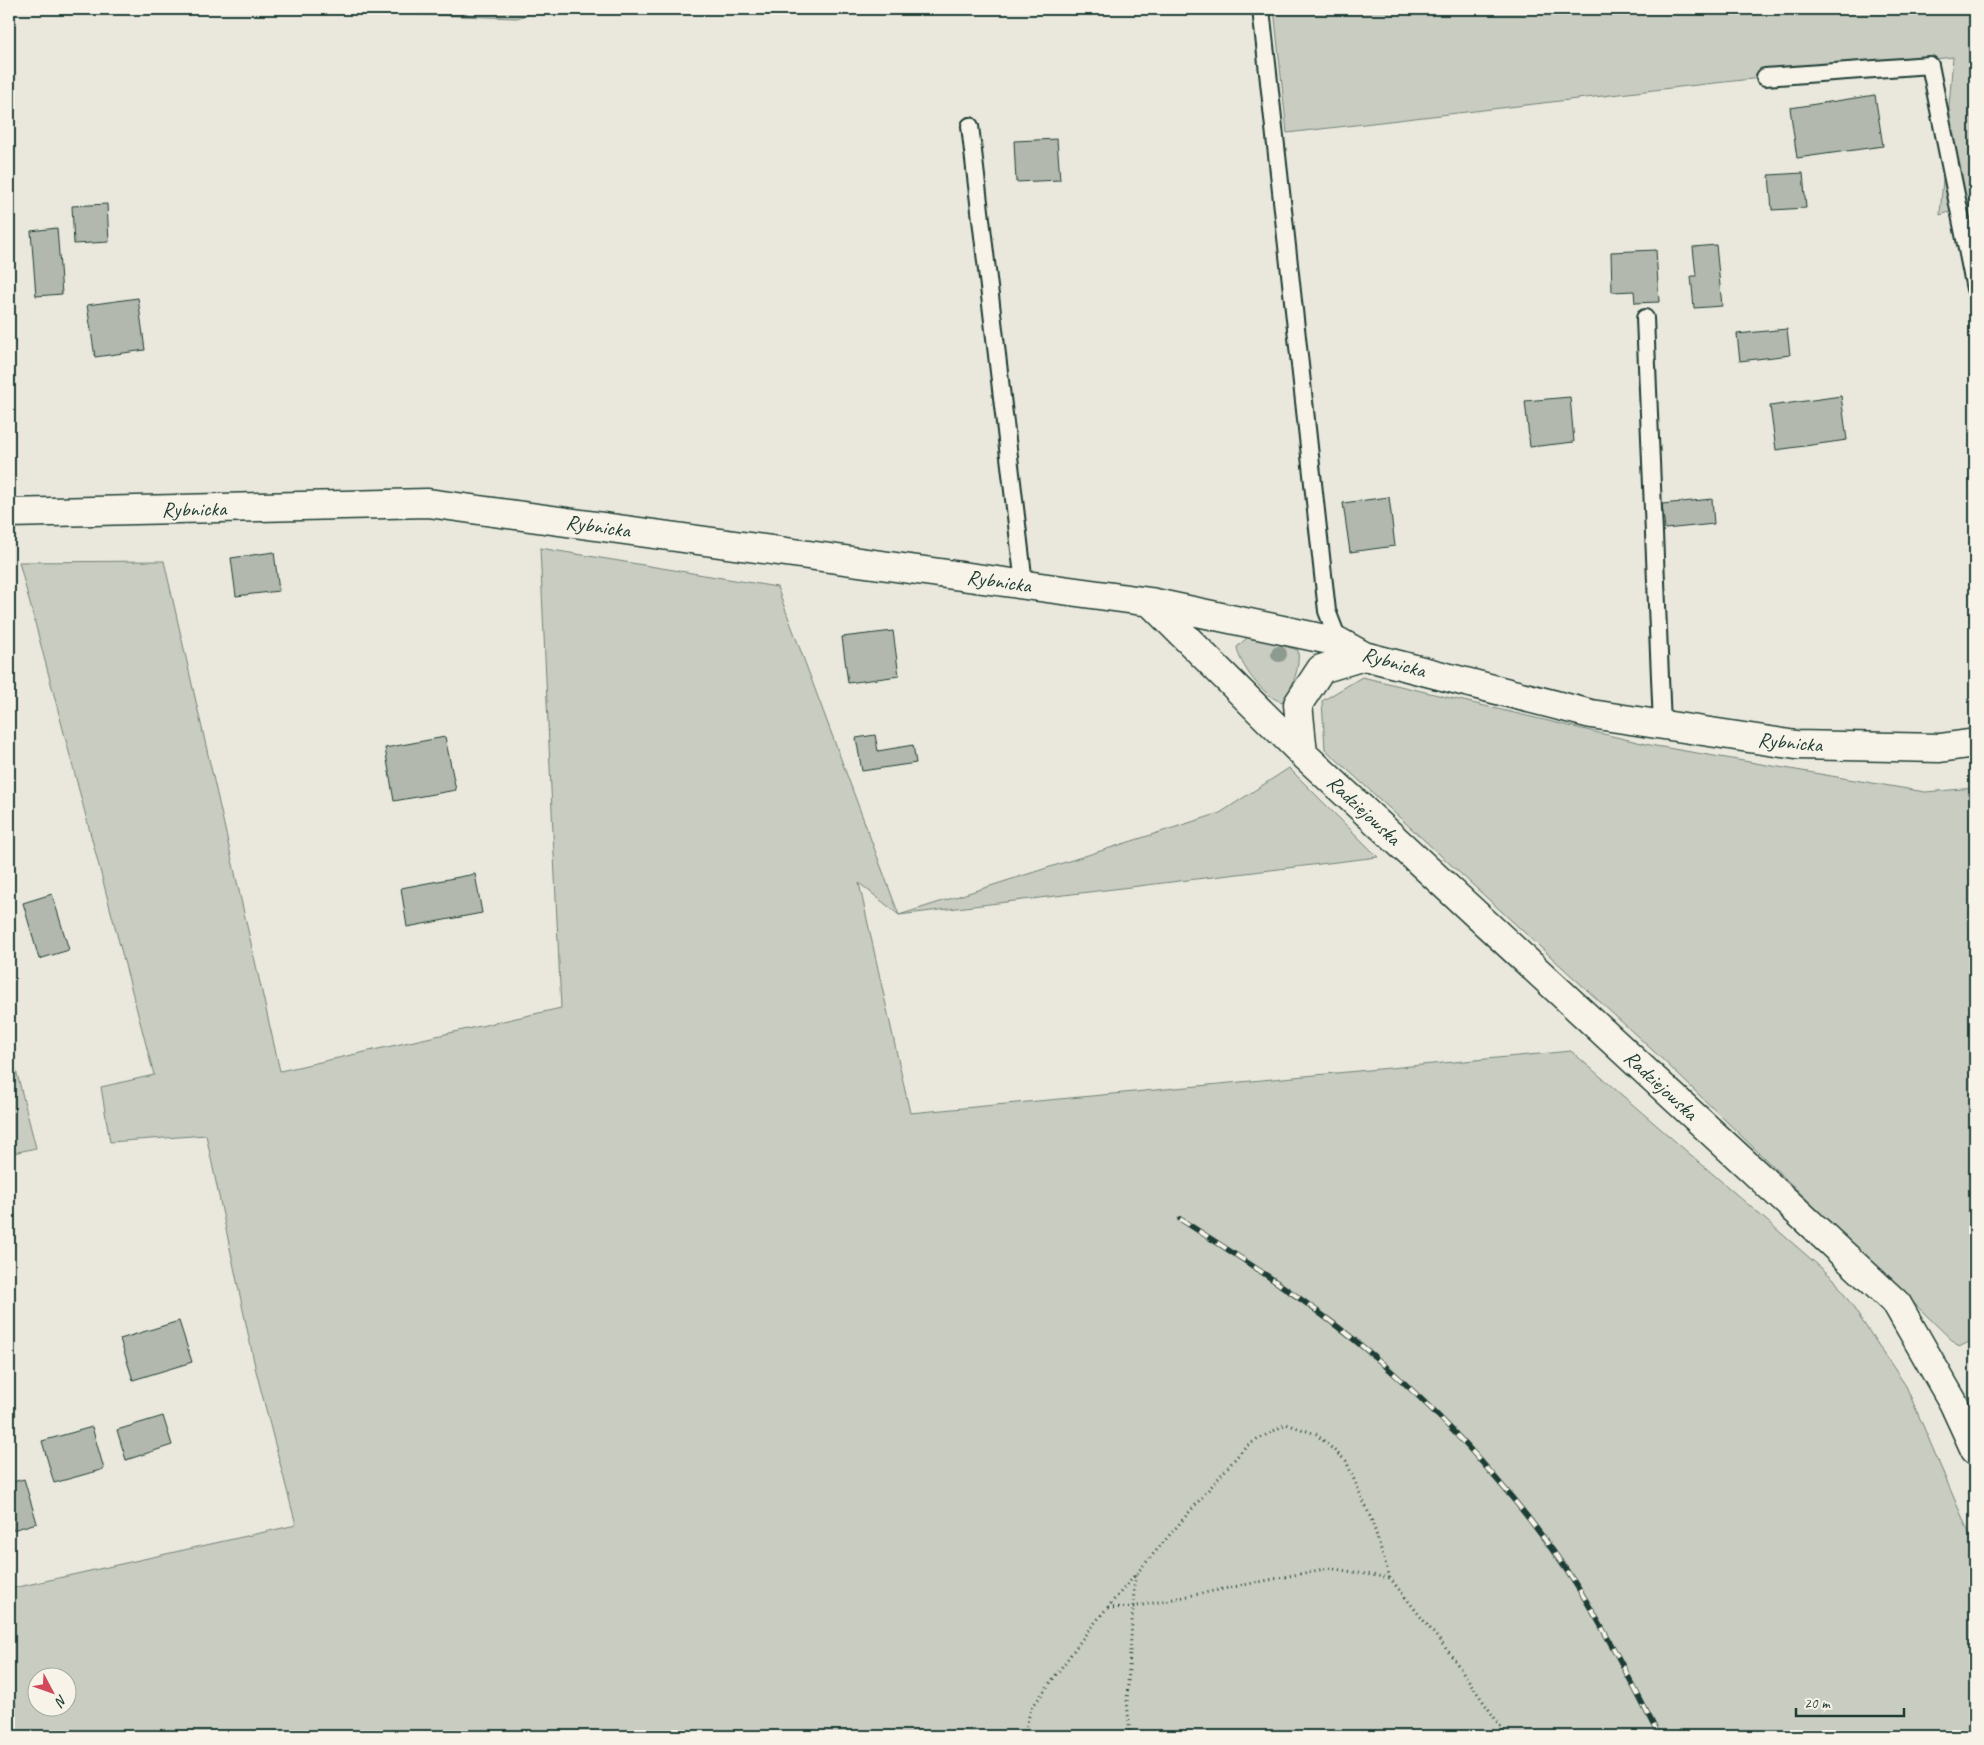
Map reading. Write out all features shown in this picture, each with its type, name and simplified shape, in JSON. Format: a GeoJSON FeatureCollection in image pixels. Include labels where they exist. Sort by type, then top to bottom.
{"type":"FeatureCollection","features":[{"type":"Feature","properties":{"kind":"street","name":"Rybnicka"},"geometry":{"type":"LineString","coordinates":[[9,513],[428,503],[1150,602],[1339,642],[1364,656],[1592,714],[1796,745],[1940,748],[1975,743]]}},
{"type":"Feature","properties":{"kind":"street","name":"Radziejowska"},"geometry":{"type":"LineString","coordinates":[[1150,602],[1303,754],[1897,1304],[1953,1402],[1975,1450]]}},
{"type":"Feature","properties":{"kind":"street"},"geometry":{"type":"LineString","coordinates":[[1303,754],[1298,704],[1321,669],[1364,656]]}},
{"type":"Feature","properties":{"kind":"lane"},"geometry":{"type":"LineString","coordinates":[[1261,9],[1327,611],[1339,642]]}},
{"type":"Feature","properties":{"kind":"lane"},"geometry":{"type":"LineString","coordinates":[[1765,77],[1930,65],[1975,289]]}},
{"type":"Feature","properties":{"kind":"lane"},"geometry":{"type":"LineString","coordinates":[[970,126],[1024,584]]}},
{"type":"Feature","properties":{"kind":"lane"},"geometry":{"type":"LineString","coordinates":[[1645,318],[1662,724]]}},
{"type":"Feature","properties":{"kind":"path"},"geometry":{"type":"LineString","coordinates":[[1023,1736],[1031,1709],[1107,1608],[1246,1446],[1286,1424],[1316,1434],[1346,1460],[1372,1521],[1390,1578],[1451,1655],[1507,1736]]}},
{"type":"Feature","properties":{"kind":"path"},"geometry":{"type":"LineString","coordinates":[[1107,1608],[1133,1607],[1329,1568],[1390,1578]]}},
{"type":"Feature","properties":{"kind":"path"},"geometry":{"type":"LineString","coordinates":[[1130,1736],[1127,1700],[1135,1575]]}},
{"type":"Feature","properties":{"kind":"shaded area"},"geometry":{"type":"Polygon","coordinates":[[[311,9],[544,9],[517,18],[315,11],[311,9]]]}},
{"type":"Feature","properties":{"kind":"shaded area"},"geometry":{"type":"Polygon","coordinates":[[[1274,9],[1975,9],[1975,211],[1974,204],[1940,215],[1953,57],[1287,133],[1274,9]]]}},
{"type":"Feature","properties":{"kind":"shaded area"},"geometry":{"type":"Polygon","coordinates":[[[540,548],[777,587],[899,915],[859,883],[910,1113],[1571,1051],[1834,1279],[1906,1386],[1975,1547],[1975,1736],[9,1736],[9,1589],[296,1525],[256,1371],[206,1135],[110,1142],[101,1087],[154,1075],[19,562],[164,561],[280,1071],[561,1008],[540,548]]]}},
{"type":"Feature","properties":{"kind":"shaded area"},"geometry":{"type":"Polygon","coordinates":[[[1249,636],[1298,650],[1295,678],[1282,702],[1260,687],[1242,662],[1237,647],[1249,636]]]}},
{"type":"Feature","properties":{"kind":"shaded area"},"geometry":{"type":"Polygon","coordinates":[[[1362,677],[1650,745],[1925,792],[1975,788],[1975,1339],[1959,1347],[1662,1059],[1325,749],[1322,701],[1362,677]]]}},
{"type":"Feature","properties":{"kind":"shaded area"},"geometry":{"type":"Polygon","coordinates":[[[1289,768],[1378,857],[899,915],[1220,813],[1289,768]]]}},
{"type":"Feature","properties":{"kind":"shaded area"},"geometry":{"type":"Polygon","coordinates":[[[9,1042],[36,1148],[9,1154],[9,1042]]]}},
{"type":"Feature","properties":{"kind":"building"},"geometry":{"type":"Polygon","coordinates":[[[1875,95],[1883,146],[1797,158],[1790,108],[1875,95]]]}},
{"type":"Feature","properties":{"kind":"building"},"geometry":{"type":"Polygon","coordinates":[[[1057,139],[1060,180],[1016,182],[1014,141],[1057,139]]]}},
{"type":"Feature","properties":{"kind":"building"},"geometry":{"type":"Polygon","coordinates":[[[1803,173],[1806,208],[1772,210],[1769,175],[1803,173]]]}},
{"type":"Feature","properties":{"kind":"building"},"geometry":{"type":"Polygon","coordinates":[[[107,204],[109,242],[74,244],[72,206],[107,204]]]}},
{"type":"Feature","properties":{"kind":"building"},"geometry":{"type":"Polygon","coordinates":[[[57,228],[62,294],[36,296],[31,231],[57,228]]]}},
{"type":"Feature","properties":{"kind":"building"},"geometry":{"type":"Polygon","coordinates":[[[1716,245],[1722,306],[1694,308],[1691,276],[1696,276],[1693,247],[1716,245]]]}},
{"type":"Feature","properties":{"kind":"building"},"geometry":{"type":"Polygon","coordinates":[[[1656,250],[1659,302],[1635,303],[1634,291],[1612,292],[1611,252],[1656,250]]]}},
{"type":"Feature","properties":{"kind":"building"},"geometry":{"type":"Polygon","coordinates":[[[138,298],[145,350],[95,357],[87,305],[138,298]]]}},
{"type":"Feature","properties":{"kind":"building"},"geometry":{"type":"Polygon","coordinates":[[[1787,329],[1790,355],[1740,361],[1737,334],[1787,329]]]}},
{"type":"Feature","properties":{"kind":"building"},"geometry":{"type":"Polygon","coordinates":[[[1841,396],[1847,440],[1776,450],[1770,406],[1841,396]]]}},
{"type":"Feature","properties":{"kind":"building"},"geometry":{"type":"Polygon","coordinates":[[[1570,397],[1574,442],[1530,447],[1525,401],[1570,397]]]}},
{"type":"Feature","properties":{"kind":"building"},"geometry":{"type":"Polygon","coordinates":[[[1389,497],[1395,546],[1350,552],[1343,503],[1389,497]]]}},
{"type":"Feature","properties":{"kind":"building"},"geometry":{"type":"Polygon","coordinates":[[[1712,499],[1714,524],[1665,529],[1662,504],[1712,499]]]}},
{"type":"Feature","properties":{"kind":"building"},"geometry":{"type":"Polygon","coordinates":[[[274,552],[279,591],[236,596],[231,558],[274,552]]]}},
{"type":"Feature","properties":{"kind":"building"},"geometry":{"type":"Polygon","coordinates":[[[893,631],[899,676],[848,683],[842,637],[893,631]]]}},
{"type":"Feature","properties":{"kind":"building"},"geometry":{"type":"Polygon","coordinates":[[[875,735],[878,751],[913,745],[916,763],[862,771],[856,738],[875,735]]]}},
{"type":"Feature","properties":{"kind":"building"},"geometry":{"type":"Polygon","coordinates":[[[445,737],[456,790],[394,801],[385,748],[445,737]]]}},
{"type":"Feature","properties":{"kind":"building"},"geometry":{"type":"Polygon","coordinates":[[[475,874],[482,913],[407,927],[401,888],[475,874]]]}},
{"type":"Feature","properties":{"kind":"building"},"geometry":{"type":"Polygon","coordinates":[[[52,894],[69,950],[39,959],[23,903],[52,894]]]}},
{"type":"Feature","properties":{"kind":"building"},"geometry":{"type":"Polygon","coordinates":[[[179,1321],[192,1362],[133,1380],[120,1339],[179,1321]]]}},
{"type":"Feature","properties":{"kind":"building"},"geometry":{"type":"Polygon","coordinates":[[[163,1416],[172,1445],[126,1460],[117,1430],[163,1416]]]}},
{"type":"Feature","properties":{"kind":"building"},"geometry":{"type":"Polygon","coordinates":[[[92,1427],[104,1469],[54,1483],[42,1441],[92,1427]]]}},
{"type":"Feature","properties":{"kind":"building"},"geometry":{"type":"Polygon","coordinates":[[[24,1479],[37,1523],[9,1531],[9,1483],[24,1479]]]}},
{"type":"Feature","properties":{"kind":"railway"},"geometry":{"type":"LineString","coordinates":[[1180,1219],[1231,1251],[1352,1338],[1406,1384],[1467,1446],[1525,1513],[1576,1584],[1613,1648],[1659,1736]]}}]}
